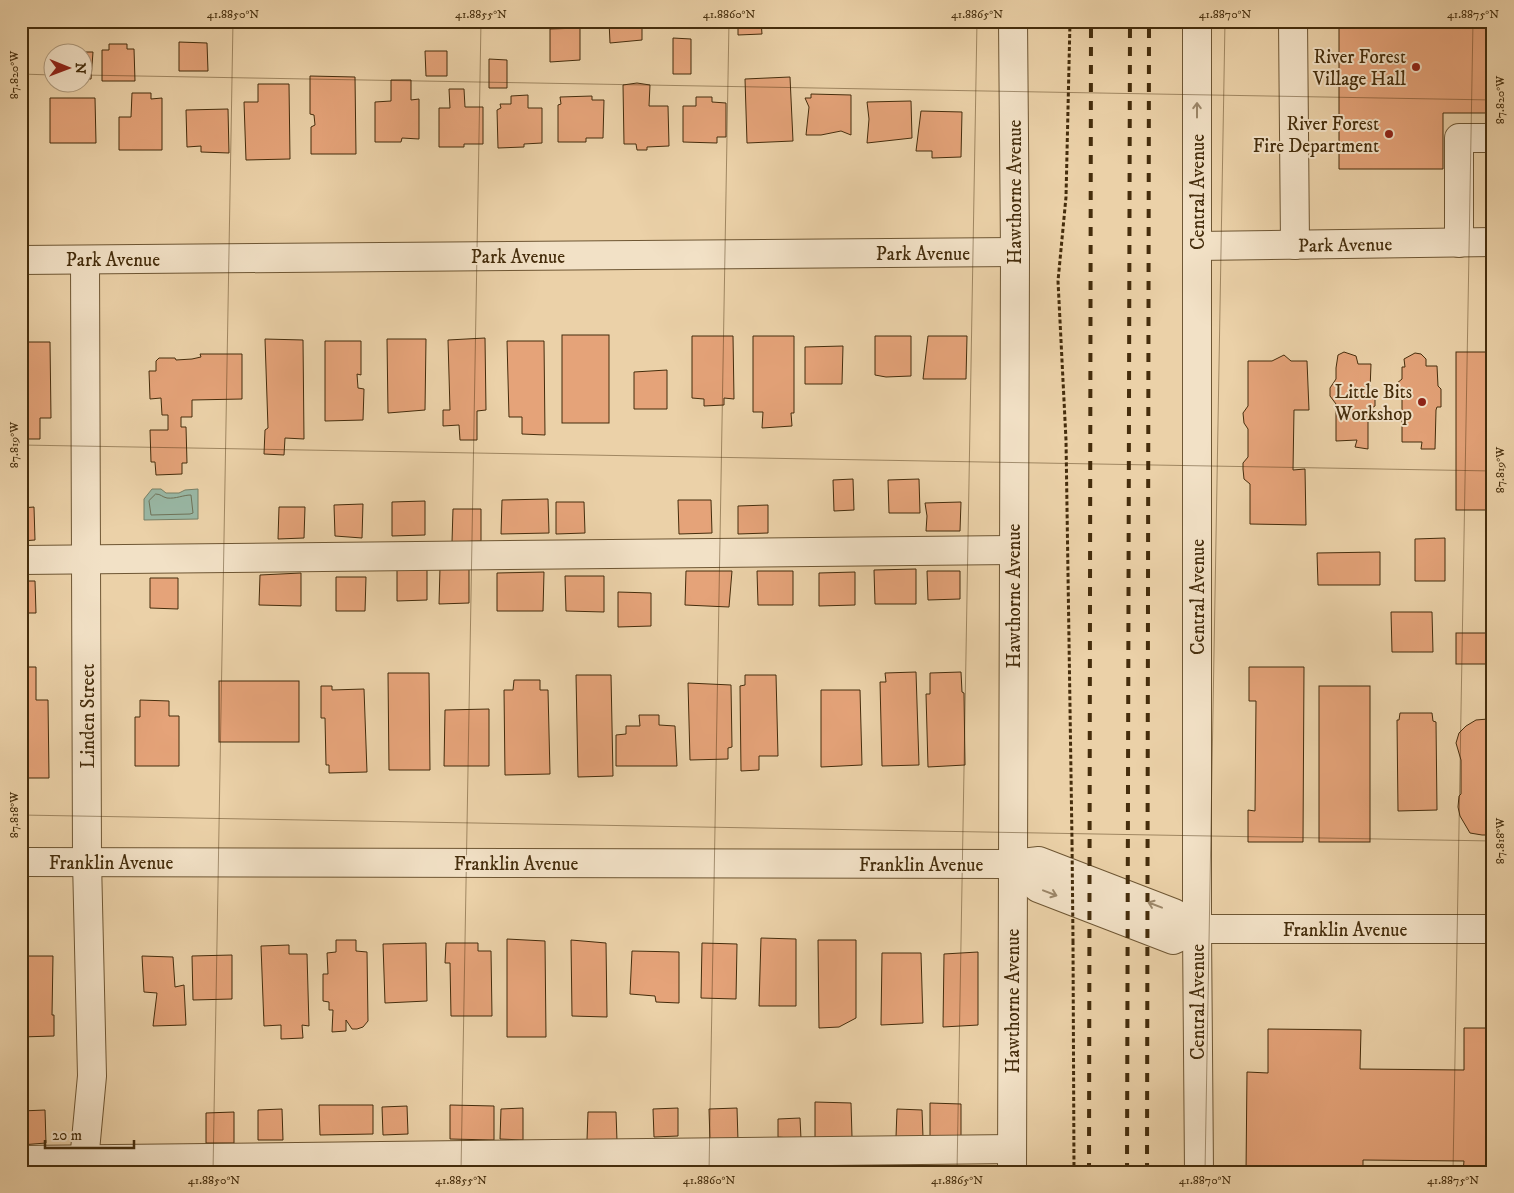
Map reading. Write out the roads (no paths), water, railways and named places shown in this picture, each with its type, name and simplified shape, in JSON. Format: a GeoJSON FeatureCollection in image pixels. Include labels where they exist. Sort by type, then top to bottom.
{"type":"FeatureCollection","features":[{"type":"Feature","properties":{"kind":"street","name":"Hawthorne Avenue"},"geometry":{"type":"LineString","coordinates":[[1012,1160],[1015,252],[1013,21]]}},
{"type":"Feature","properties":{"kind":"street","name":"Central Avenue"},"geometry":{"type":"LineString","coordinates":[[1197,21],[1198,1172]]}},
{"type":"Feature","properties":{"kind":"street"},"geometry":{"type":"LineString","coordinates":[[1293,21],[1294,245]]}},
{"type":"Feature","properties":{"kind":"street"},"geometry":{"type":"LineString","coordinates":[[1459,243],[1458,138],[1493,138]]}},
{"type":"Feature","properties":{"kind":"street","name":"Park Avenue"},"geometry":{"type":"LineString","coordinates":[[1197,246],[1493,242]]}},
{"type":"Feature","properties":{"kind":"street","name":"Park Avenue"},"geometry":{"type":"LineString","coordinates":[[21,260],[1015,252]]}},
{"type":"Feature","properties":{"kind":"street","name":"Linden Street"},"geometry":{"type":"LineString","coordinates":[[84,260],[88,861],[92,1076],[84,1165]]}},
{"type":"Feature","properties":{"kind":"street"},"geometry":{"type":"LineString","coordinates":[[21,560],[1013,550]]}},
{"type":"Feature","properties":{"kind":"street","name":"Franklin Avenue"},"geometry":{"type":"LineString","coordinates":[[21,862],[1012,864],[1038,888],[1173,940],[1197,929],[1493,929]]}},
{"type":"Feature","properties":{"kind":"street"},"geometry":{"type":"LineString","coordinates":[[21,1160],[84,1165],[1012,1160]]}},
{"type":"Feature","properties":{"kind":"water"},"geometry":{"type":"Polygon","coordinates":[[[152,489],[161,489],[166,493],[179,493],[185,490],[198,489],[198,519],[144,520],[144,499],[152,489]]]}},
{"type":"Feature","properties":{"kind":"railway"},"geometry":{"type":"LineString","coordinates":[[1089,1172],[1091,21]]}},
{"type":"Feature","properties":{"kind":"railway"},"geometry":{"type":"LineString","coordinates":[[1127,1172],[1130,21]]}},
{"type":"Feature","properties":{"kind":"railway"},"geometry":{"type":"LineString","coordinates":[[1147,1172],[1149,21]]}},
{"type":"Feature","properties":{"kind":"place","name":"River Forest Village Hall"},"geometry":{"type":"Point","coordinates":[1416,67]}},
{"type":"Feature","properties":{"kind":"place","name":"River Forest Fire Department"},"geometry":{"type":"Point","coordinates":[1389,134]}},
{"type":"Feature","properties":{"kind":"place","name":"Little Bits Workshop"},"geometry":{"type":"Point","coordinates":[1422,402]}}]}
